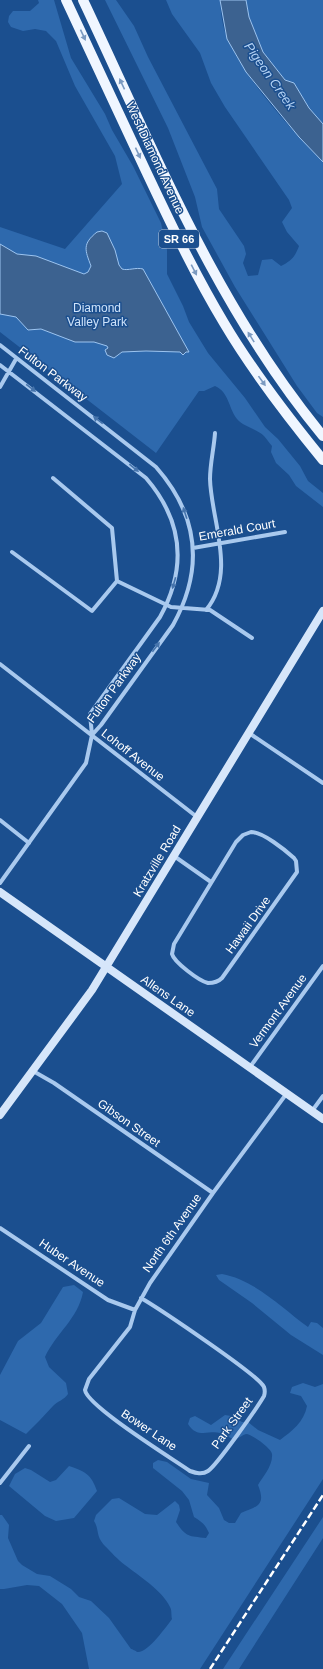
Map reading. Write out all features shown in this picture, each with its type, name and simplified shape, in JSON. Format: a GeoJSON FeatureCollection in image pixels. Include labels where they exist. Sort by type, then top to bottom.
{"type":"FeatureCollection","features":[{"type":"Feature","properties":{"kind":"main road","name":"West Diamond Avenue"},"geometry":{"type":"LineString","coordinates":[[66,0],[169,220],[224,324],[259,377],[291,421],[323,460]]}},
{"type":"Feature","properties":{"kind":"main road","name":"West Diamond Avenue"},"geometry":{"type":"LineString","coordinates":[[84,0],[187,222],[216,278],[260,351],[282,384],[323,436]]}},
{"type":"Feature","properties":{"kind":"main road","name":"Kratzville Road"},"geometry":{"type":"LineString","coordinates":[[0,1115],[76,1013],[106,967],[323,611]]}},
{"type":"Feature","properties":{"kind":"main road","name":"Allens Lane"},"geometry":{"type":"LineString","coordinates":[[0,892],[323,1119]]}},
{"type":"Feature","properties":{"kind":"street","name":"Fulton Parkway"},"geometry":{"type":"LineString","coordinates":[[0,345],[156,467],[169,482],[183,506],[191,533],[193,548],[192,573],[182,608],[173,625],[92,735]]}},
{"type":"Feature","properties":{"kind":"street"},"geometry":{"type":"LineString","coordinates":[[0,387],[16,358]]}},
{"type":"Feature","properties":{"kind":"street","name":"Fulton Parkway"},"geometry":{"type":"LineString","coordinates":[[0,365],[146,478],[157,491],[169,512],[176,536],[178,549],[177,571],[167,605],[160,617],[90,714],[92,735]]}},
{"type":"Feature","properties":{"kind":"street"},"geometry":{"type":"LineString","coordinates":[[206,610],[212,602],[219,584],[222,558],[210,479],[215,433]]}},
{"type":"Feature","properties":{"kind":"street"},"geometry":{"type":"LineString","coordinates":[[12,552],[92,611],[117,580],[112,528],[53,478]]}},
{"type":"Feature","properties":{"kind":"street","name":"Emerald Court"},"geometry":{"type":"LineString","coordinates":[[193,548],[285,532]]}},
{"type":"Feature","properties":{"kind":"street"},"geometry":{"type":"LineString","coordinates":[[117,580],[171,607],[206,610],[216,613],[252,638]]}},
{"type":"Feature","properties":{"kind":"street","name":"Lohoff Avenue"},"geometry":{"type":"LineString","coordinates":[[0,664],[197,817]]}},
{"type":"Feature","properties":{"kind":"street"},"geometry":{"type":"LineString","coordinates":[[249,733],[323,783]]}},
{"type":"Feature","properties":{"kind":"street"},"geometry":{"type":"LineString","coordinates":[[0,883],[86,763],[92,735]]}},
{"type":"Feature","properties":{"kind":"street"},"geometry":{"type":"LineString","coordinates":[[0,820],[29,843]]}},
{"type":"Feature","properties":{"kind":"street","name":"Hawaii Drive"},"geometry":{"type":"LineString","coordinates":[[251,832],[263,836],[290,854],[296,861],[298,868],[296,876],[222,978],[216,982],[209,983],[177,963],[172,954],[174,944],[211,882],[241,837],[246,833],[251,832]]}},
{"type":"Feature","properties":{"kind":"street"},"geometry":{"type":"LineString","coordinates":[[173,856],[211,882]]}},
{"type":"Feature","properties":{"kind":"street","name":"Vermont Avenue"},"geometry":{"type":"LineString","coordinates":[[250,1067],[323,966]]}},
{"type":"Feature","properties":{"kind":"street","name":"Gibson Street"},"geometry":{"type":"LineString","coordinates":[[33,1071],[54,1083],[213,1193]]}},
{"type":"Feature","properties":{"kind":"street","name":"North 6th Avenue"},"geometry":{"type":"LineString","coordinates":[[84,1390],[88,1379],[130,1327],[135,1310],[150,1283],[213,1193],[287,1093]]}},
{"type":"Feature","properties":{"kind":"street"},"geometry":{"type":"LineString","coordinates":[[312,1111],[323,1096]]}},
{"type":"Feature","properties":{"kind":"street","name":"Huber Avenue"},"geometry":{"type":"LineString","coordinates":[[0,1228],[108,1300],[135,1310]]}},
{"type":"Feature","properties":{"kind":"street","name":"Park Street"},"geometry":{"type":"LineString","coordinates":[[141,1298],[243,1368],[263,1385],[265,1389],[264,1396],[209,1470]]}},
{"type":"Feature","properties":{"kind":"street","name":"Bower Lane"},"geometry":{"type":"LineString","coordinates":[[84,1390],[88,1398],[97,1407],[190,1470],[200,1474],[209,1470]]}},
{"type":"Feature","properties":{"kind":"street"},"geometry":{"type":"LineString","coordinates":[[0,1483],[29,1446]]}},
{"type":"Feature","properties":{"kind":"green space","name":"Diamond Valley Park"},"geometry":{"type":"Polygon","coordinates":[[[38,0],[54,0],[71,58],[105,114],[161,223],[167,250],[167,274],[183,306],[189,322],[208,353],[245,398],[265,427],[278,439],[300,466],[308,481],[323,493],[323,507],[296,486],[289,475],[276,463],[271,452],[272,446],[266,438],[237,419],[226,396],[215,386],[204,391],[199,391],[156,453],[0,332],[0,227],[65,249],[122,184],[115,156],[75,86],[56,41],[46,31],[35,29],[23,31],[11,27],[8,22],[9,16],[13,11],[30,11],[39,3],[38,0]]]}},
{"type":"Feature","properties":{"kind":"green space"},"geometry":{"type":"Polygon","coordinates":[[[105,0],[116,0],[134,26],[148,57],[217,189],[219,209],[244,246],[246,254],[243,263],[248,276],[258,275],[262,260],[272,259],[281,266],[290,260],[296,253],[299,246],[287,232],[282,222],[292,208],[289,200],[225,107],[211,83],[200,53],[172,14],[166,0],[220,0],[224,30],[246,72],[270,104],[323,162],[323,417],[317,413],[297,386],[235,287],[202,227],[195,197],[168,128],[105,0]]]}},
{"type":"Feature","properties":{"kind":"green space"},"geometry":{"type":"Polygon","coordinates":[[[246,0],[323,0],[323,124],[309,108],[294,84],[285,80],[263,52],[249,17],[246,0]]]}},
{"type":"Feature","properties":{"kind":"green space"},"geometry":{"type":"Polygon","coordinates":[[[222,1274],[234,1277],[257,1288],[308,1327],[311,1322],[317,1323],[323,1328],[323,1355],[291,1335],[252,1303],[219,1280],[216,1275],[222,1274]]]}},
{"type":"Feature","properties":{"kind":"green space"},"geometry":{"type":"Polygon","coordinates":[[[74,1285],[83,1292],[80,1302],[72,1318],[45,1357],[49,1367],[66,1383],[68,1394],[65,1398],[53,1406],[26,1434],[0,1420],[0,1375],[18,1341],[41,1323],[63,1287],[74,1285]]]}},
{"type":"Feature","properties":{"kind":"green space"},"geometry":{"type":"Polygon","coordinates":[[[303,1383],[315,1387],[323,1384],[323,1479],[200,1669],[89,1669],[82,1633],[62,1604],[39,1586],[27,1585],[0,1589],[0,1515],[2,1515],[9,1525],[8,1538],[18,1561],[22,1565],[37,1574],[50,1576],[71,1589],[79,1597],[91,1601],[109,1618],[131,1649],[137,1652],[146,1649],[172,1619],[171,1608],[156,1589],[120,1561],[105,1546],[99,1536],[94,1521],[96,1515],[112,1499],[119,1498],[145,1514],[157,1515],[175,1501],[179,1505],[180,1510],[176,1522],[182,1531],[191,1536],[206,1538],[209,1533],[206,1527],[194,1517],[189,1500],[182,1491],[153,1468],[153,1463],[158,1460],[167,1462],[191,1479],[209,1483],[207,1495],[219,1508],[224,1520],[229,1523],[235,1523],[241,1513],[256,1506],[261,1501],[258,1485],[271,1463],[272,1454],[269,1449],[253,1436],[245,1434],[235,1440],[224,1434],[216,1432],[199,1433],[192,1429],[188,1424],[190,1418],[195,1416],[211,1425],[225,1415],[231,1416],[242,1422],[248,1422],[258,1430],[280,1440],[297,1426],[303,1417],[307,1406],[301,1396],[290,1393],[292,1387],[303,1383]]]}},
{"type":"Feature","properties":{"kind":"green space"},"geometry":{"type":"Polygon","coordinates":[[[69,1466],[87,1474],[97,1491],[74,1518],[56,1521],[45,1516],[9,1486],[15,1474],[25,1468],[50,1482],[56,1480],[69,1466]]]}},
{"type":"Feature","properties":{"kind":"green space"},"geometry":{"type":"Polygon","coordinates":[[[323,1517],[323,1538],[239,1669],[223,1669],[323,1517]]]}},
{"type":"Feature","properties":{"kind":"water","name":"Pigeon Creek"},"geometry":{"type":"Polygon","coordinates":[[[220,0],[246,0],[249,17],[263,52],[285,80],[294,83],[309,108],[323,124],[323,162],[299,137],[246,72],[227,39],[220,0]]]}},
{"type":"Feature","properties":{"kind":"water"},"geometry":{"type":"Polygon","coordinates":[[[102,231],[107,233],[115,250],[119,265],[122,269],[143,269],[189,352],[186,352],[183,355],[180,352],[122,352],[114,358],[107,355],[105,350],[108,348],[107,346],[94,342],[75,342],[41,329],[28,330],[16,317],[0,314],[0,244],[17,254],[36,256],[84,274],[88,272],[91,266],[86,251],[87,244],[92,236],[97,232],[102,231]]]}},
{"type":"Feature","properties":{"kind":"railway"},"geometry":{"type":"LineString","coordinates":[[210,1669],[323,1495]]}}]}
